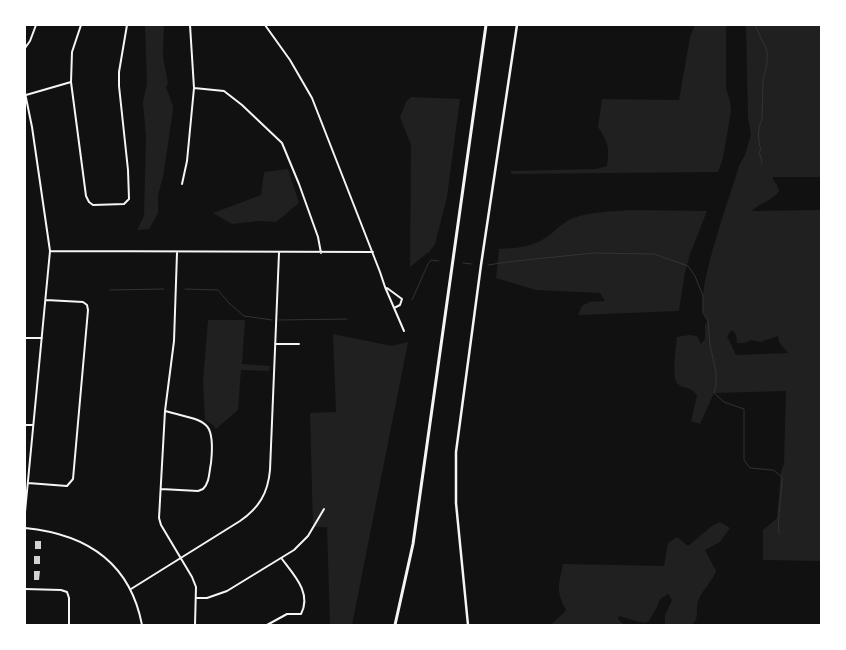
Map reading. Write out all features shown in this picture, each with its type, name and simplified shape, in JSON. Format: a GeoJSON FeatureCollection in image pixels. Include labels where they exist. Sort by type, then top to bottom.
{"type":"FeatureCollection","features":[{"type":"Feature","properties":{"kind":"highway"},"geometry":{"type":"LineString","coordinates":[[395,625],[413,544],[486,25]]}},
{"type":"Feature","properties":{"kind":"street"},"geometry":{"type":"LineString","coordinates":[[25,48],[36,25]]}},
{"type":"Feature","properties":{"kind":"street"},"geometry":{"type":"LineString","coordinates":[[81,25],[72,52],[71,82],[87,200],[93,205],[124,204],[129,199],[128,170],[119,86],[119,72],[127,25]]}},
{"type":"Feature","properties":{"kind":"street"},"geometry":{"type":"LineString","coordinates":[[182,184],[187,161],[194,88],[190,25]]}},
{"type":"Feature","properties":{"kind":"street"},"geometry":{"type":"LineString","coordinates":[[265,25],[290,60],[312,98],[385,287],[404,331]]}},
{"type":"Feature","properties":{"kind":"street"},"geometry":{"type":"LineString","coordinates":[[468,625],[456,503],[456,452],[481,265],[517,25]]}},
{"type":"Feature","properties":{"kind":"street"},"geometry":{"type":"LineString","coordinates":[[25,512],[50,251],[32,127],[25,94],[71,82]]}},
{"type":"Feature","properties":{"kind":"street"},"geometry":{"type":"LineString","coordinates":[[194,88],[224,91],[282,144],[318,237],[321,253]]}},
{"type":"Feature","properties":{"kind":"street"},"geometry":{"type":"LineString","coordinates":[[50,251],[177,253],[372,252]]}},
{"type":"Feature","properties":{"kind":"street"},"geometry":{"type":"LineString","coordinates":[[177,253],[174,341],[165,412],[158,518],[196,587],[195,625]]}},
{"type":"Feature","properties":{"kind":"street"},"geometry":{"type":"LineString","coordinates":[[131,589],[246,517],[256,508],[264,495],[270,470],[279,253]]}},
{"type":"Feature","properties":{"kind":"street"},"geometry":{"type":"LineString","coordinates":[[385,287],[402,299],[400,305],[394,308]]}},
{"type":"Feature","properties":{"kind":"street"},"geometry":{"type":"LineString","coordinates":[[28,483],[67,486],[73,478],[88,310],[87,305],[83,302],[46,300]]}},
{"type":"Feature","properties":{"kind":"street"},"geometry":{"type":"LineString","coordinates":[[25,338],[42,338]]}},
{"type":"Feature","properties":{"kind":"street"},"geometry":{"type":"LineString","coordinates":[[275,344],[299,344]]}},
{"type":"Feature","properties":{"kind":"street"},"geometry":{"type":"LineString","coordinates":[[161,489],[198,491],[203,489],[208,480],[212,445],[212,432],[205,424],[165,412]]}},
{"type":"Feature","properties":{"kind":"street"},"geometry":{"type":"LineString","coordinates":[[25,425],[33,425]]}},
{"type":"Feature","properties":{"kind":"street"},"geometry":{"type":"LineString","coordinates":[[197,598],[207,598],[227,591],[282,558],[302,543],[324,509]]}},
{"type":"Feature","properties":{"kind":"street"},"geometry":{"type":"LineString","coordinates":[[25,528],[56,532],[78,540],[88,545],[113,564],[131,589],[142,625]]}},
{"type":"Feature","properties":{"kind":"street"},"geometry":{"type":"LineString","coordinates":[[267,625],[287,614],[302,614],[305,606],[302,586],[282,558]]}},
{"type":"Feature","properties":{"kind":"street"},"geometry":{"type":"LineString","coordinates":[[25,589],[61,590],[67,592],[69,598],[69,625]]}},
{"type":"Feature","properties":{"kind":"shaded area"},"geometry":{"type":"Polygon","coordinates":[[[145,25],[164,25],[163,57],[168,83],[166,87],[173,106],[163,177],[158,195],[158,213],[149,229],[137,230],[144,216],[146,137],[143,102],[147,84],[145,25]]]}},
{"type":"Feature","properties":{"kind":"shaded area"},"geometry":{"type":"Polygon","coordinates":[[[695,25],[726,25],[726,88],[731,111],[723,158],[718,172],[511,174],[511,171],[596,169],[607,166],[607,145],[598,127],[602,99],[679,100],[690,37],[695,25]]]}},
{"type":"Feature","properties":{"kind":"shaded area"},"geometry":{"type":"Polygon","coordinates":[[[746,25],[821,25],[821,177],[773,177],[779,191],[752,211],[821,210],[821,561],[763,560],[763,530],[777,518],[781,472],[784,464],[786,391],[714,393],[700,424],[691,421],[697,396],[692,390],[678,384],[675,376],[674,362],[677,337],[697,336],[701,344],[705,339],[705,325],[708,321],[704,314],[703,302],[709,264],[739,166],[745,155],[751,135],[748,117],[746,25]],[[732,330],[727,336],[736,355],[788,353],[779,342],[778,336],[760,342],[751,340],[737,343],[736,335],[732,330]]]}},
{"type":"Feature","properties":{"kind":"shaded area"},"geometry":{"type":"Polygon","coordinates":[[[411,97],[460,99],[447,197],[435,244],[430,251],[410,267],[411,145],[400,117],[406,102],[411,97]]]}},
{"type":"Feature","properties":{"kind":"shaded area"},"geometry":{"type":"Polygon","coordinates":[[[288,169],[299,203],[276,222],[259,221],[232,224],[213,213],[261,195],[264,172],[288,169]]]}},
{"type":"Feature","properties":{"kind":"shaded area"},"geometry":{"type":"Polygon","coordinates":[[[628,210],[707,211],[690,254],[679,311],[578,315],[582,306],[589,302],[605,301],[600,293],[536,290],[496,278],[499,249],[520,247],[539,242],[573,218],[593,213],[628,210]]]}},
{"type":"Feature","properties":{"kind":"shaded area"},"geometry":{"type":"Polygon","coordinates":[[[208,320],[245,320],[242,364],[270,366],[269,371],[241,370],[238,410],[216,429],[205,420],[203,382],[208,320]]]}},
{"type":"Feature","properties":{"kind":"shaded area"},"geometry":{"type":"Polygon","coordinates":[[[333,334],[392,346],[408,342],[352,625],[330,625],[327,527],[313,527],[310,413],[336,412],[333,334]]]}},
{"type":"Feature","properties":{"kind":"shaded area"},"geometry":{"type":"Polygon","coordinates":[[[720,522],[730,528],[720,542],[705,550],[716,571],[699,599],[697,616],[692,625],[665,625],[665,615],[672,600],[668,594],[660,599],[649,621],[644,623],[619,616],[618,619],[624,625],[551,625],[566,610],[559,592],[563,564],[664,566],[668,543],[677,537],[688,546],[713,525],[720,522]]]}},
{"type":"Feature","properties":{"kind":"building"},"geometry":{"type":"Polygon","coordinates":[[[35,541],[41,541],[41,549],[35,549],[35,541]]]}},
{"type":"Feature","properties":{"kind":"building"},"geometry":{"type":"Polygon","coordinates":[[[34,556],[40,556],[40,564],[34,564],[34,556]]]}},
{"type":"Feature","properties":{"kind":"building"},"geometry":{"type":"Polygon","coordinates":[[[34,571],[40,571],[39,580],[34,580],[34,571]]]}},
{"type":"Feature","properties":{"kind":"waterway"},"geometry":{"type":"LineString","coordinates":[[755,25],[767,51],[767,64],[763,80],[762,120],[759,131],[761,164]]}},
{"type":"Feature","properties":{"kind":"waterway"},"geometry":{"type":"LineString","coordinates":[[488,265],[593,253],[654,254],[688,266],[695,276],[703,296],[703,313],[708,321],[710,345],[716,372],[714,393],[724,402],[744,409],[744,460],[750,468],[773,470],[782,477],[779,534]]}},
{"type":"Feature","properties":{"kind":"waterway"},"geometry":{"type":"LineString","coordinates":[[412,300],[428,264],[431,260],[439,261]]}},
{"type":"Feature","properties":{"kind":"waterway"},"geometry":{"type":"LineString","coordinates":[[463,263],[472,264]]}},
{"type":"Feature","properties":{"kind":"waterway"},"geometry":{"type":"LineString","coordinates":[[110,290],[164,289]]}},
{"type":"Feature","properties":{"kind":"waterway"},"geometry":{"type":"LineString","coordinates":[[185,289],[218,290],[244,316],[272,320]]}},
{"type":"Feature","properties":{"kind":"waterway"},"geometry":{"type":"LineString","coordinates":[[279,320],[347,319]]}}]}
